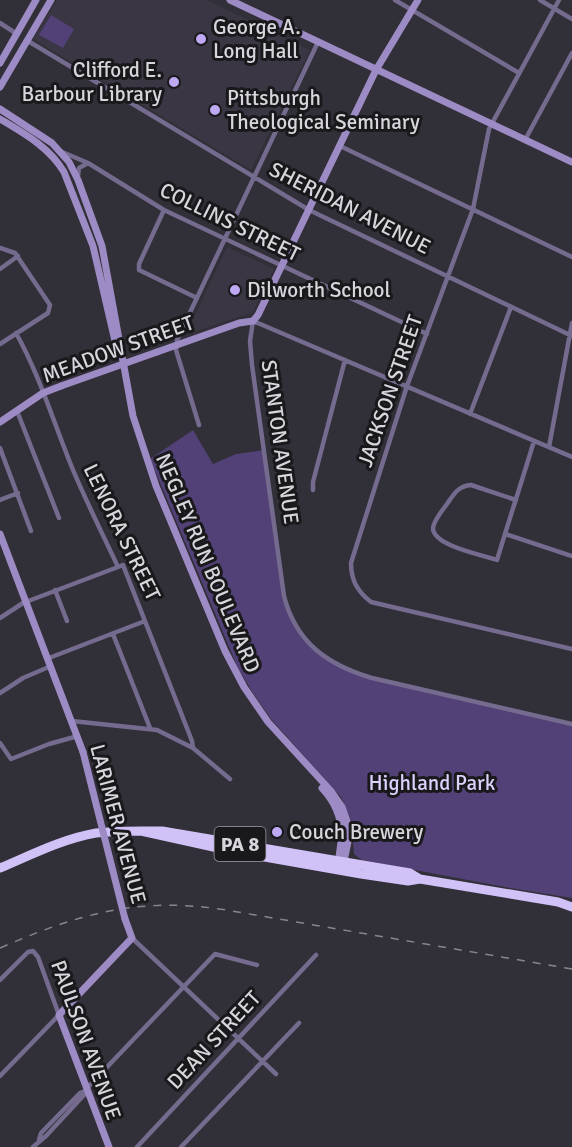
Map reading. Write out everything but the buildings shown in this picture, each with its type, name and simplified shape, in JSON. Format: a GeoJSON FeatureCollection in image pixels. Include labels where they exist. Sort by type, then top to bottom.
{"type":"FeatureCollection","features":[{"type":"Feature","properties":{"kind":"highway","name":"PA 8"},"geometry":{"type":"LineString","coordinates":[[0,868],[75,838],[110,832],[141,831],[226,850],[410,873],[420,879],[558,902],[572,902]]}},
{"type":"Feature","properties":{"kind":"highway","name":"PA 8"},"geometry":{"type":"LineString","coordinates":[[558,902],[572,907]]}},
{"type":"Feature","properties":{"kind":"main road"},"geometry":{"type":"LineString","coordinates":[[0,63],[36,0]]}},
{"type":"Feature","properties":{"kind":"main road"},"geometry":{"type":"LineString","coordinates":[[0,87],[51,0]]}},
{"type":"Feature","properties":{"kind":"main road"},"geometry":{"type":"LineString","coordinates":[[230,0],[572,162]]}},
{"type":"Feature","properties":{"kind":"main road","name":"STANTON AVENUE"},"geometry":{"type":"LineString","coordinates":[[253,321],[258,315],[376,70],[418,0]]}},
{"type":"Feature","properties":{"kind":"main road","name":"NEGLEY RUN BOULEVARD"},"geometry":{"type":"LineString","coordinates":[[0,109],[47,139],[60,151],[78,180],[95,224],[107,266],[131,406],[142,448],[156,486],[225,651],[244,687],[275,731],[332,791],[342,807],[348,832],[341,865]]}},
{"type":"Feature","properties":{"kind":"main road","name":"NEGLEY RUN BOULEVARD"},"geometry":{"type":"LineString","coordinates":[[0,119],[49,152],[57,161],[71,186],[93,246],[114,335],[131,427],[152,488],[220,652],[240,690],[272,734],[335,805],[342,832],[341,865]]}},
{"type":"Feature","properties":{"kind":"main road","name":"MEADOW STREET"},"geometry":{"type":"LineString","coordinates":[[0,422],[43,393],[239,322],[253,321]]}},
{"type":"Feature","properties":{"kind":"main road","name":"LARIMER AVENUE"},"geometry":{"type":"LineString","coordinates":[[0,534],[78,736],[125,919],[132,938]]}},
{"type":"Feature","properties":{"kind":"main road"},"geometry":{"type":"LineString","coordinates":[[59,1015],[132,938]]}},
{"type":"Feature","properties":{"kind":"main road","name":"PAULSON AVENUE"},"geometry":{"type":"LineString","coordinates":[[59,1015],[109,1147]]}},
{"type":"Feature","properties":{"kind":"street"},"geometry":{"type":"LineString","coordinates":[[395,0],[519,74]]}},
{"type":"Feature","properties":{"kind":"street"},"geometry":{"type":"LineString","coordinates":[[540,0],[572,20]]}},
{"type":"Feature","properties":{"kind":"street","name":"JACKSON STREET"},"geometry":{"type":"LineString","coordinates":[[559,0],[491,124],[473,209],[407,386],[351,563],[356,586],[371,602],[572,649]]}},
{"type":"Feature","properties":{"kind":"street"},"geometry":{"type":"LineString","coordinates":[[0,23],[17,34]]}},
{"type":"Feature","properties":{"kind":"street","name":"SHERIDAN AVENUE"},"geometry":{"type":"LineString","coordinates":[[28,41],[309,210],[571,335]]}},
{"type":"Feature","properties":{"kind":"street"},"geometry":{"type":"LineString","coordinates":[[200,425],[176,350],[177,345],[197,297],[318,42]]}},
{"type":"Feature","properties":{"kind":"street"},"geometry":{"type":"LineString","coordinates":[[525,140],[572,53]]}},
{"type":"Feature","properties":{"kind":"street"},"geometry":{"type":"LineString","coordinates":[[340,146],[572,256]]}},
{"type":"Feature","properties":{"kind":"street","name":"COLLINS STREET"},"geometry":{"type":"LineString","coordinates":[[60,151],[88,163],[165,210],[427,334]]}},
{"type":"Feature","properties":{"kind":"street"},"geometry":{"type":"LineString","coordinates":[[78,180],[79,168],[88,163]]}},
{"type":"Feature","properties":{"kind":"street"},"geometry":{"type":"LineString","coordinates":[[165,210],[139,264],[141,272],[197,297]]}},
{"type":"Feature","properties":{"kind":"street"},"geometry":{"type":"LineString","coordinates":[[0,248],[18,256],[50,305],[48,313],[0,344]]}},
{"type":"Feature","properties":{"kind":"street"},"geometry":{"type":"LineString","coordinates":[[0,269],[18,256]]}},
{"type":"Feature","properties":{"kind":"street"},"geometry":{"type":"LineString","coordinates":[[470,414],[511,307]]}},
{"type":"Feature","properties":{"kind":"street"},"geometry":{"type":"LineString","coordinates":[[253,321],[572,457]]}},
{"type":"Feature","properties":{"kind":"street","name":"STANTON AVENUE"},"geometry":{"type":"LineString","coordinates":[[253,321],[250,341],[252,365],[284,596],[297,627],[310,645],[325,658],[348,671],[572,724]]}},
{"type":"Feature","properties":{"kind":"street"},"geometry":{"type":"LineString","coordinates":[[549,447],[572,323]]}},
{"type":"Feature","properties":{"kind":"street","name":"LENORA STREET"},"geometry":{"type":"LineString","coordinates":[[16,333],[30,359],[74,471],[118,567],[123,565],[193,748]]}},
{"type":"Feature","properties":{"kind":"street"},"geometry":{"type":"LineString","coordinates":[[313,489],[345,360]]}},
{"type":"Feature","properties":{"kind":"street"},"geometry":{"type":"LineString","coordinates":[[17,411],[59,518]]}},
{"type":"Feature","properties":{"kind":"street"},"geometry":{"type":"LineString","coordinates":[[516,500],[471,485],[457,489],[435,521],[433,528],[435,535],[443,543],[497,560],[516,500],[534,441]]}},
{"type":"Feature","properties":{"kind":"street"},"geometry":{"type":"LineString","coordinates":[[0,448],[31,531]]}},
{"type":"Feature","properties":{"kind":"street"},"geometry":{"type":"LineString","coordinates":[[0,500],[18,493]]}},
{"type":"Feature","properties":{"kind":"street"},"geometry":{"type":"LineString","coordinates":[[505,534],[572,556]]}},
{"type":"Feature","properties":{"kind":"street"},"geometry":{"type":"LineString","coordinates":[[0,618],[27,602],[118,567]]}},
{"type":"Feature","properties":{"kind":"street"},"geometry":{"type":"LineString","coordinates":[[55,590],[67,621]]}},
{"type":"Feature","properties":{"kind":"street"},"geometry":{"type":"LineString","coordinates":[[49,658],[145,621]]}},
{"type":"Feature","properties":{"kind":"street"},"geometry":{"type":"LineString","coordinates":[[112,634],[150,728]]}},
{"type":"Feature","properties":{"kind":"street"},"geometry":{"type":"LineString","coordinates":[[0,693],[23,678],[51,666]]}},
{"type":"Feature","properties":{"kind":"street"},"geometry":{"type":"LineString","coordinates":[[72,721],[157,730],[193,748],[230,779]]}},
{"type":"Feature","properties":{"kind":"street"},"geometry":{"type":"LineString","coordinates":[[0,743],[11,759],[49,744],[78,736]]}},
{"type":"Feature","properties":{"kind":"street","name":"LARIMER AVENUE"},"geometry":{"type":"LineString","coordinates":[[132,938],[276,1074]]}},
{"type":"Feature","properties":{"kind":"street","name":"PAULSON AVENUE"},"geometry":{"type":"LineString","coordinates":[[0,980],[28,952],[33,951],[36,953],[59,1015]]}},
{"type":"Feature","properties":{"kind":"street"},"geometry":{"type":"LineString","coordinates":[[33,1147],[46,1136],[86,1090],[215,954],[257,965]]}},
{"type":"Feature","properties":{"kind":"street","name":"DEAN STREET"},"geometry":{"type":"LineString","coordinates":[[137,1147],[316,955]]}},
{"type":"Feature","properties":{"kind":"street"},"geometry":{"type":"LineString","coordinates":[[0,1076],[59,1015]]}},
{"type":"Feature","properties":{"kind":"street"},"geometry":{"type":"LineString","coordinates":[[181,1147],[299,1023]]}},
{"type":"Feature","properties":{"kind":"shaded area","name":"Pittsburgh Theological Seminary"},"geometry":{"type":"Polygon","coordinates":[[[57,0],[207,0],[310,50],[251,170],[33,39],[57,0]]]}},
{"type":"Feature","properties":{"kind":"shaded area","name":"Dilworth School"},"geometry":{"type":"Polygon","coordinates":[[[227,247],[274,269],[253,312],[190,333],[187,332],[227,247]]]}},
{"type":"Feature","properties":{"kind":"green space"},"geometry":{"type":"Polygon","coordinates":[[[51,15],[74,29],[63,48],[39,35],[51,15]]]}},
{"type":"Feature","properties":{"kind":"green space","name":"Highland Park"},"geometry":{"type":"Polygon","coordinates":[[[193,430],[213,464],[236,454],[264,450],[286,604],[297,627],[325,658],[348,671],[572,724],[572,898],[362,860],[354,854],[351,820],[341,797],[271,719],[238,668],[150,459],[193,430]]]}},
{"type":"Feature","properties":{"kind":"railway"},"geometry":{"type":"LineString","coordinates":[[0,948],[56,926],[110,911],[165,905],[195,906],[572,969]]}},
{"type":"Feature","properties":{"kind":"place","name":"George A. Long Hall"},"geometry":{"type":"Point","coordinates":[201,39]}},
{"type":"Feature","properties":{"kind":"place","name":"Clifford E. Barbour Library"},"geometry":{"type":"Point","coordinates":[174,82]}},
{"type":"Feature","properties":{"kind":"place","name":"Pittsburgh Theological Seminary"},"geometry":{"type":"Point","coordinates":[215,110]}},
{"type":"Feature","properties":{"kind":"place","name":"Dilworth School"},"geometry":{"type":"Point","coordinates":[235,290]}},
{"type":"Feature","properties":{"kind":"place","name":"Couch Brewery"},"geometry":{"type":"Point","coordinates":[277,832]}}]}
